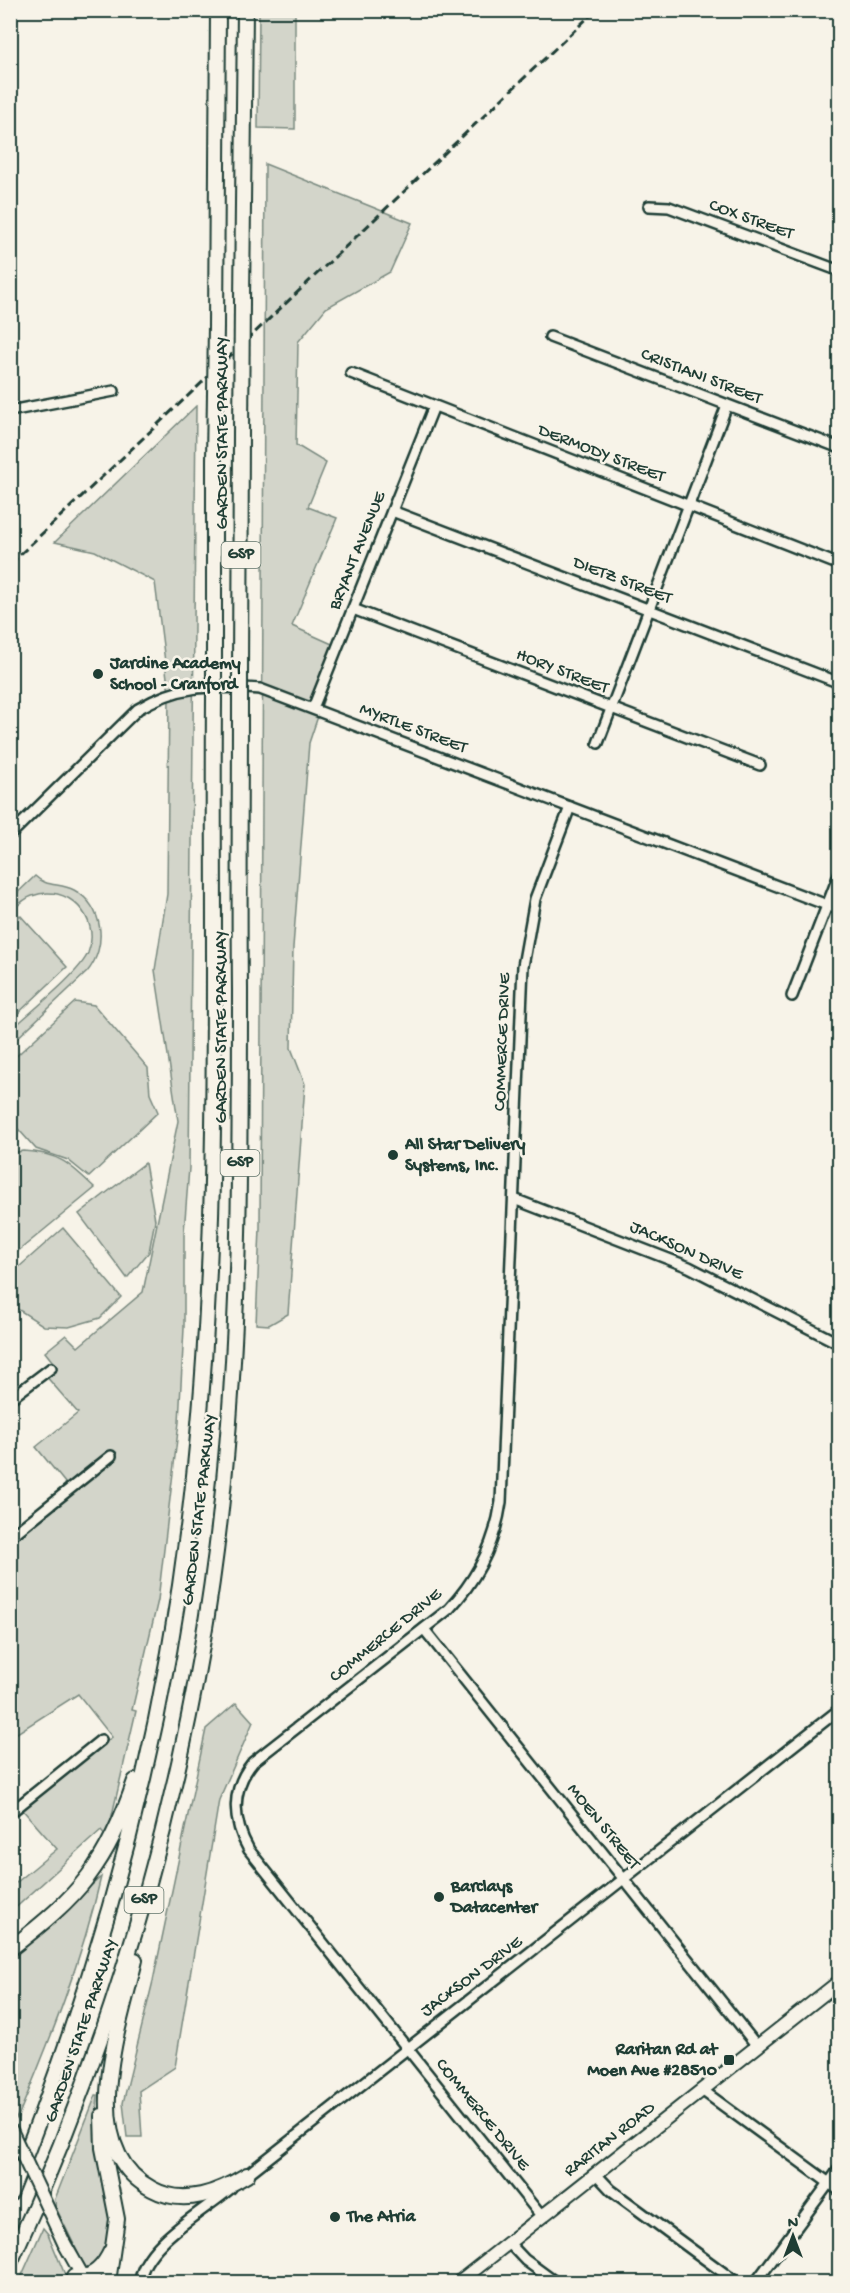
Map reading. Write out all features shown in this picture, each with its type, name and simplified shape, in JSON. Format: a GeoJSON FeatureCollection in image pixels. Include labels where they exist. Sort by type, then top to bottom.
{"type":"FeatureCollection","features":[{"type":"Feature","properties":{"kind":"highway","name":"GARDEN STATE PARKWAY"},"geometry":{"type":"LineString","coordinates":[[10,2194],[62,2063],[90,1978],[125,1853],[162,1690],[184,1559],[192,1492],[208,1294],[213,1160],[214,459],[218,10]]}},
{"type":"Feature","properties":{"kind":"highway","name":"GARDEN STATE PARKWAY"},"geometry":{"type":"LineString","coordinates":[[10,2263],[60,2147],[109,2014],[165,1823],[187,1724],[205,1624],[221,1510],[233,1376],[240,1176],[241,434],[245,10]]}},
{"type":"Feature","properties":{"kind":"highway"},"geometry":{"type":"LineString","coordinates":[[10,1949],[71,1898],[100,1862],[133,1786],[162,1690]]}},
{"type":"Feature","properties":{"kind":"highway"},"geometry":{"type":"LineString","coordinates":[[108,2283],[116,2235],[116,2204],[102,2131],[103,2107],[165,1823]]}},
{"type":"Feature","properties":{"kind":"highway"},"geometry":{"type":"LineString","coordinates":[[110,2072],[107,2105],[113,2140],[124,2163],[145,2185],[173,2196],[195,2196],[224,2188],[247,2175]]}},
{"type":"Feature","properties":{"kind":"highway"},"geometry":{"type":"LineString","coordinates":[[80,2280],[98,2270],[106,2261],[116,2235]]}},
{"type":"Feature","properties":{"kind":"main road","name":"RARITAN ROAD"},"geometry":{"type":"LineString","coordinates":[[459,2283],[840,1981]]}},
{"type":"Feature","properties":{"kind":"main road"},"geometry":{"type":"LineString","coordinates":[[10,2128],[80,2280]]}},
{"type":"Feature","properties":{"kind":"street","name":"COX STREET"},"geometry":{"type":"LineString","coordinates":[[649,206],[669,207],[840,271]]}},
{"type":"Feature","properties":{"kind":"street","name":"CRISTIANI STREET"},"geometry":{"type":"LineString","coordinates":[[550,337],[840,448]]}},
{"type":"Feature","properties":{"kind":"street","name":"DERMODY STREET"},"geometry":{"type":"LineString","coordinates":[[351,373],[840,565]]}},
{"type":"Feature","properties":{"kind":"street"},"geometry":{"type":"LineString","coordinates":[[10,411],[114,391]]}},
{"type":"Feature","properties":{"kind":"street"},"geometry":{"type":"LineString","coordinates":[[598,743],[727,405]]}},
{"type":"Feature","properties":{"kind":"street","name":"BRYANT AVENUE"},"geometry":{"type":"LineString","coordinates":[[314,708],[434,406]]}},
{"type":"Feature","properties":{"kind":"street","name":"DIETZ STREET"},"geometry":{"type":"LineString","coordinates":[[392,510],[840,682]]}},
{"type":"Feature","properties":{"kind":"street","name":"HORY STREET"},"geometry":{"type":"LineString","coordinates":[[353,609],[760,765]]}},
{"type":"Feature","properties":{"kind":"street","name":"MYRTLE STREET"},"geometry":{"type":"LineString","coordinates":[[10,835],[138,709],[164,694],[189,688],[260,688],[840,910]]}},
{"type":"Feature","properties":{"kind":"street","name":"COMMERCE DRIVE"},"geometry":{"type":"LineString","coordinates":[[542,2217],[249,1850],[239,1830],[236,1809],[242,1780],[253,1762],[449,1609],[472,1582],[488,1552],[498,1519],[524,950],[535,899],[570,807]]}},
{"type":"Feature","properties":{"kind":"street"},"geometry":{"type":"LineString","coordinates":[[792,996],[840,872]]}},
{"type":"Feature","properties":{"kind":"street","name":"JACKSON DRIVE"},"geometry":{"type":"LineString","coordinates":[[514,1199],[689,1267],[840,1344]]}},
{"type":"Feature","properties":{"kind":"street"},"geometry":{"type":"LineString","coordinates":[[10,1399],[51,1368]]}},
{"type":"Feature","properties":{"kind":"street"},"geometry":{"type":"LineString","coordinates":[[10,1537],[111,1456]]}},
{"type":"Feature","properties":{"kind":"street","name":"MOEN STREET"},"geometry":{"type":"LineString","coordinates":[[424,1629],[757,2046]]}},
{"type":"Feature","properties":{"kind":"street","name":"JACKSON DRIVE"},"geometry":{"type":"LineString","coordinates":[[140,2283],[146,2260],[154,2249],[406,2048],[625,1881],[840,1709]]}},
{"type":"Feature","properties":{"kind":"street"},"geometry":{"type":"LineString","coordinates":[[10,1813],[101,1740]]}},
{"type":"Feature","properties":{"kind":"street"},"geometry":{"type":"LineString","coordinates":[[702,2090],[840,2191]]}},
{"type":"Feature","properties":{"kind":"street"},"geometry":{"type":"LineString","coordinates":[[756,2283],[840,2168]]}},
{"type":"Feature","properties":{"kind":"street"},"geometry":{"type":"LineString","coordinates":[[596,2174],[605,2185],[736,2283]]}},
{"type":"Feature","properties":{"kind":"street"},"geometry":{"type":"LineString","coordinates":[[509,2243],[525,2260],[555,2283]]}},
{"type":"Feature","properties":{"kind":"shaded area"},"geometry":{"type":"Polygon","coordinates":[[[259,11],[295,11],[295,129],[258,128],[259,11]]]}},
{"type":"Feature","properties":{"kind":"shaded area"},"geometry":{"type":"Polygon","coordinates":[[[265,164],[412,223],[390,272],[326,308],[298,342],[296,445],[326,463],[308,507],[337,518],[292,626],[341,648],[309,743],[293,947],[291,1048],[305,1084],[288,1314],[269,1325],[256,1324],[260,1228],[265,164]]]}},
{"type":"Feature","properties":{"kind":"shaded area"},"geometry":{"type":"Polygon","coordinates":[[[196,406],[189,1168],[184,1232],[184,1328],[179,1422],[158,1600],[132,1710],[136,1711],[107,1837],[101,1830],[11,1912],[11,1887],[57,1849],[21,1808],[112,1737],[78,1694],[11,1737],[11,1597],[18,1590],[11,1576],[11,1538],[70,1489],[36,1447],[78,1413],[45,1375],[56,1366],[45,1352],[66,1335],[78,1347],[143,1292],[178,1121],[155,970],[167,894],[169,694],[155,582],[95,551],[55,542],[196,406]]]}},
{"type":"Feature","properties":{"kind":"shaded area"},"geometry":{"type":"Polygon","coordinates":[[[35,876],[44,882],[74,890],[84,897],[97,916],[100,939],[94,962],[87,972],[11,1044],[11,1030],[75,972],[88,953],[91,940],[86,916],[69,899],[57,894],[45,893],[32,896],[11,912],[11,899],[35,876]]]}},
{"type":"Feature","properties":{"kind":"shaded area"},"geometry":{"type":"Polygon","coordinates":[[[20,915],[67,967],[11,1020],[11,925],[20,915]]]}},
{"type":"Feature","properties":{"kind":"shaded area"},"geometry":{"type":"Polygon","coordinates":[[[75,1002],[94,1005],[148,1068],[150,1094],[158,1112],[89,1177],[68,1160],[36,1149],[11,1121],[11,1061],[75,1002]]]}},
{"type":"Feature","properties":{"kind":"shaded area"},"geometry":{"type":"Polygon","coordinates":[[[23,1151],[46,1154],[64,1161],[95,1188],[11,1257],[11,1153],[23,1151]]]}},
{"type":"Feature","properties":{"kind":"shaded area"},"geometry":{"type":"Polygon","coordinates":[[[145,1163],[155,1220],[149,1252],[127,1278],[79,1214],[145,1163]]]}},
{"type":"Feature","properties":{"kind":"shaded area"},"geometry":{"type":"Polygon","coordinates":[[[63,1228],[121,1297],[100,1318],[69,1327],[44,1326],[16,1308],[11,1302],[11,1274],[63,1228]]]}},
{"type":"Feature","properties":{"kind":"shaded area"},"geometry":{"type":"Polygon","coordinates":[[[236,1703],[253,1722],[219,1800],[175,2067],[139,2091],[142,2137],[127,2137],[123,2103],[153,1981],[206,1729],[236,1703]]]}},
{"type":"Feature","properties":{"kind":"shaded area"},"geometry":{"type":"Polygon","coordinates":[[[101,1877],[64,2000],[17,2119],[10,2104],[10,1957],[101,1877]]]}},
{"type":"Feature","properties":{"kind":"shaded area"},"geometry":{"type":"Polygon","coordinates":[[[96,2095],[98,2095],[95,2136],[110,2222],[103,2256],[89,2269],[86,2269],[56,2208],[55,2199],[96,2095]]]}},
{"type":"Feature","properties":{"kind":"shaded area"},"geometry":{"type":"Polygon","coordinates":[[[43,2228],[48,2234],[68,2282],[19,2282],[43,2228]]]}},
{"type":"Feature","properties":{"kind":"railway"},"geometry":{"type":"LineString","coordinates":[[10,564],[596,10]]}},
{"type":"Feature","properties":{"kind":"place","name":"Jardine Academy School - Cranford"},"geometry":{"type":"Point","coordinates":[98,674]}},
{"type":"Feature","properties":{"kind":"place","name":"All Star Delivery Systems, Inc."},"geometry":{"type":"Point","coordinates":[393,1155]}},
{"type":"Feature","properties":{"kind":"place","name":"Barclays Datacenter"},"geometry":{"type":"Point","coordinates":[439,1897]}},
{"type":"Feature","properties":{"kind":"place","name":"Raritan Rd at Moen Ave #28510"},"geometry":{"type":"Point","coordinates":[729,2060]}},
{"type":"Feature","properties":{"kind":"place","name":"The Atria"},"geometry":{"type":"Point","coordinates":[335,2217]}}]}
